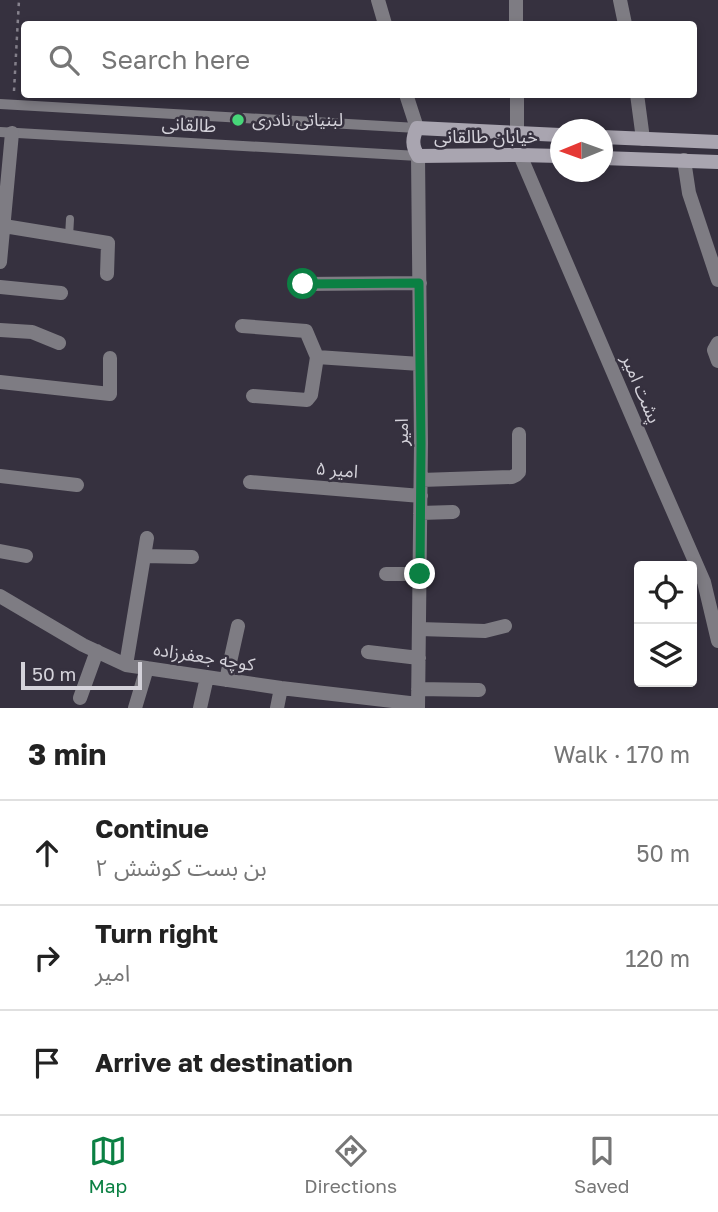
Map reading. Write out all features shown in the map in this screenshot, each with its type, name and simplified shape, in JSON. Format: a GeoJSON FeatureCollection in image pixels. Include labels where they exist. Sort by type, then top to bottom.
{"type":"FeatureCollection","features":[{"type":"Feature","properties":{"kind":"main road","name":"خیابان طالقانی"},"geometry":{"type":"LineString","coordinates":[[550,134],[416,128],[412,141],[418,156],[550,156]]}},
{"type":"Feature","properties":{"kind":"main road"},"geometry":{"type":"LineString","coordinates":[[613,138],[718,142]]}},
{"type":"Feature","properties":{"kind":"main road"},"geometry":{"type":"LineString","coordinates":[[613,158],[718,162]]}},
{"type":"Feature","properties":{"kind":"street"},"geometry":{"type":"LineString","coordinates":[[378,0],[384,21]]}},
{"type":"Feature","properties":{"kind":"street"},"geometry":{"type":"LineString","coordinates":[[516,0],[516,21]]}},
{"type":"Feature","properties":{"kind":"street"},"geometry":{"type":"LineString","coordinates":[[620,0],[624,21]]}},
{"type":"Feature","properties":{"kind":"street"},"geometry":{"type":"LineString","coordinates":[[408,98],[416,128]]}},
{"type":"Feature","properties":{"kind":"street"},"geometry":{"type":"LineString","coordinates":[[517,98],[517,133]]}},
{"type":"Feature","properties":{"kind":"street"},"geometry":{"type":"LineString","coordinates":[[638,98],[643,139]]}},
{"type":"Feature","properties":{"kind":"street","name":"طالقانی"},"geometry":{"type":"LineString","coordinates":[[0,104],[416,128]]}},
{"type":"Feature","properties":{"kind":"street","name":"طالقانی"},"geometry":{"type":"LineString","coordinates":[[6,132],[418,156]]}},
{"type":"Feature","properties":{"kind":"street"},"geometry":{"type":"LineString","coordinates":[[0,262],[4,226],[6,132]]}},
{"type":"Feature","properties":{"kind":"street","name":"پشت امیر"},"geometry":{"type":"LineString","coordinates":[[520,155],[705,582],[718,641]]}},
{"type":"Feature","properties":{"kind":"street","name":"امیر"},"geometry":{"type":"LineString","coordinates":[[418,156],[421,480],[418,706]]}},
{"type":"Feature","properties":{"kind":"street"},"geometry":{"type":"LineString","coordinates":[[684,160],[689,193],[718,280]]}},
{"type":"Feature","properties":{"kind":"street"},"geometry":{"type":"LineString","coordinates":[[4,226],[108,243],[107,274]]}},
{"type":"Feature","properties":{"kind":"street"},"geometry":{"type":"LineString","coordinates":[[303,284],[419,283]]}},
{"type":"Feature","properties":{"kind":"street"},"geometry":{"type":"LineString","coordinates":[[0,287],[61,293]]}},
{"type":"Feature","properties":{"kind":"street"},"geometry":{"type":"LineString","coordinates":[[242,326],[306,331],[317,357],[311,395],[307,400],[253,396]]}},
{"type":"Feature","properties":{"kind":"street"},"geometry":{"type":"LineString","coordinates":[[0,330],[32,331],[59,343]]}},
{"type":"Feature","properties":{"kind":"street"},"geometry":{"type":"LineString","coordinates":[[718,343],[714,350],[718,361]]}},
{"type":"Feature","properties":{"kind":"street"},"geometry":{"type":"LineString","coordinates":[[317,357],[420,364]]}},
{"type":"Feature","properties":{"kind":"street"},"geometry":{"type":"LineString","coordinates":[[0,382],[110,394],[110,358]]}},
{"type":"Feature","properties":{"kind":"street"},"geometry":{"type":"LineString","coordinates":[[421,480],[512,478],[519,472],[519,434]]}},
{"type":"Feature","properties":{"kind":"street"},"geometry":{"type":"LineString","coordinates":[[0,476],[77,485]]}},
{"type":"Feature","properties":{"kind":"street","name":"امیر ۵"},"geometry":{"type":"LineString","coordinates":[[250,482],[421,496]]}},
{"type":"Feature","properties":{"kind":"street"},"geometry":{"type":"LineString","coordinates":[[420,513],[453,512]]}},
{"type":"Feature","properties":{"kind":"street"},"geometry":{"type":"LineString","coordinates":[[126,665],[147,538]]}},
{"type":"Feature","properties":{"kind":"street"},"geometry":{"type":"LineString","coordinates":[[0,551],[26,556]]}},
{"type":"Feature","properties":{"kind":"street"},"geometry":{"type":"LineString","coordinates":[[144,556],[192,557]]}},
{"type":"Feature","properties":{"kind":"street"},"geometry":{"type":"LineString","coordinates":[[386,574],[420,574]]}},
{"type":"Feature","properties":{"kind":"street","name":"کوچه جعفرزاده"},"geometry":{"type":"LineString","coordinates":[[0,596],[83,645],[126,665],[281,688],[357,703],[418,706]]}},
{"type":"Feature","properties":{"kind":"street"},"geometry":{"type":"LineString","coordinates":[[226,680],[238,626]]}},
{"type":"Feature","properties":{"kind":"street"},"geometry":{"type":"LineString","coordinates":[[419,629],[485,631],[505,626]]}},
{"type":"Feature","properties":{"kind":"street"},"geometry":{"type":"LineString","coordinates":[[80,698],[97,652]]}},
{"type":"Feature","properties":{"kind":"street"},"geometry":{"type":"LineString","coordinates":[[368,652],[419,657]]}},
{"type":"Feature","properties":{"kind":"street"},"geometry":{"type":"LineString","coordinates":[[135,708],[147,668]]}},
{"type":"Feature","properties":{"kind":"street"},"geometry":{"type":"LineString","coordinates":[[200,708],[207,677]]}},
{"type":"Feature","properties":{"kind":"street"},"geometry":{"type":"LineString","coordinates":[[277,708],[281,688]]}},
{"type":"Feature","properties":{"kind":"street"},"geometry":{"type":"LineString","coordinates":[[418,689],[480,690]]}},
{"type":"Feature","properties":{"kind":"lane"},"geometry":{"type":"LineString","coordinates":[[69,237],[70,219]]}},
{"type":"Feature","properties":{"kind":"path"},"geometry":{"type":"LineString","coordinates":[[13,105],[19,0]]}},
{"type":"Feature","properties":{"kind":"place","name":"لبنیاتی نادری"},"geometry":{"type":"Point","coordinates":[238,120]}},
{"type":"Feature","properties":{"kind":"route"},"geometry":{"type":"LineString","coordinates":[[303,284],[419,283],[420,574]]}}]}
